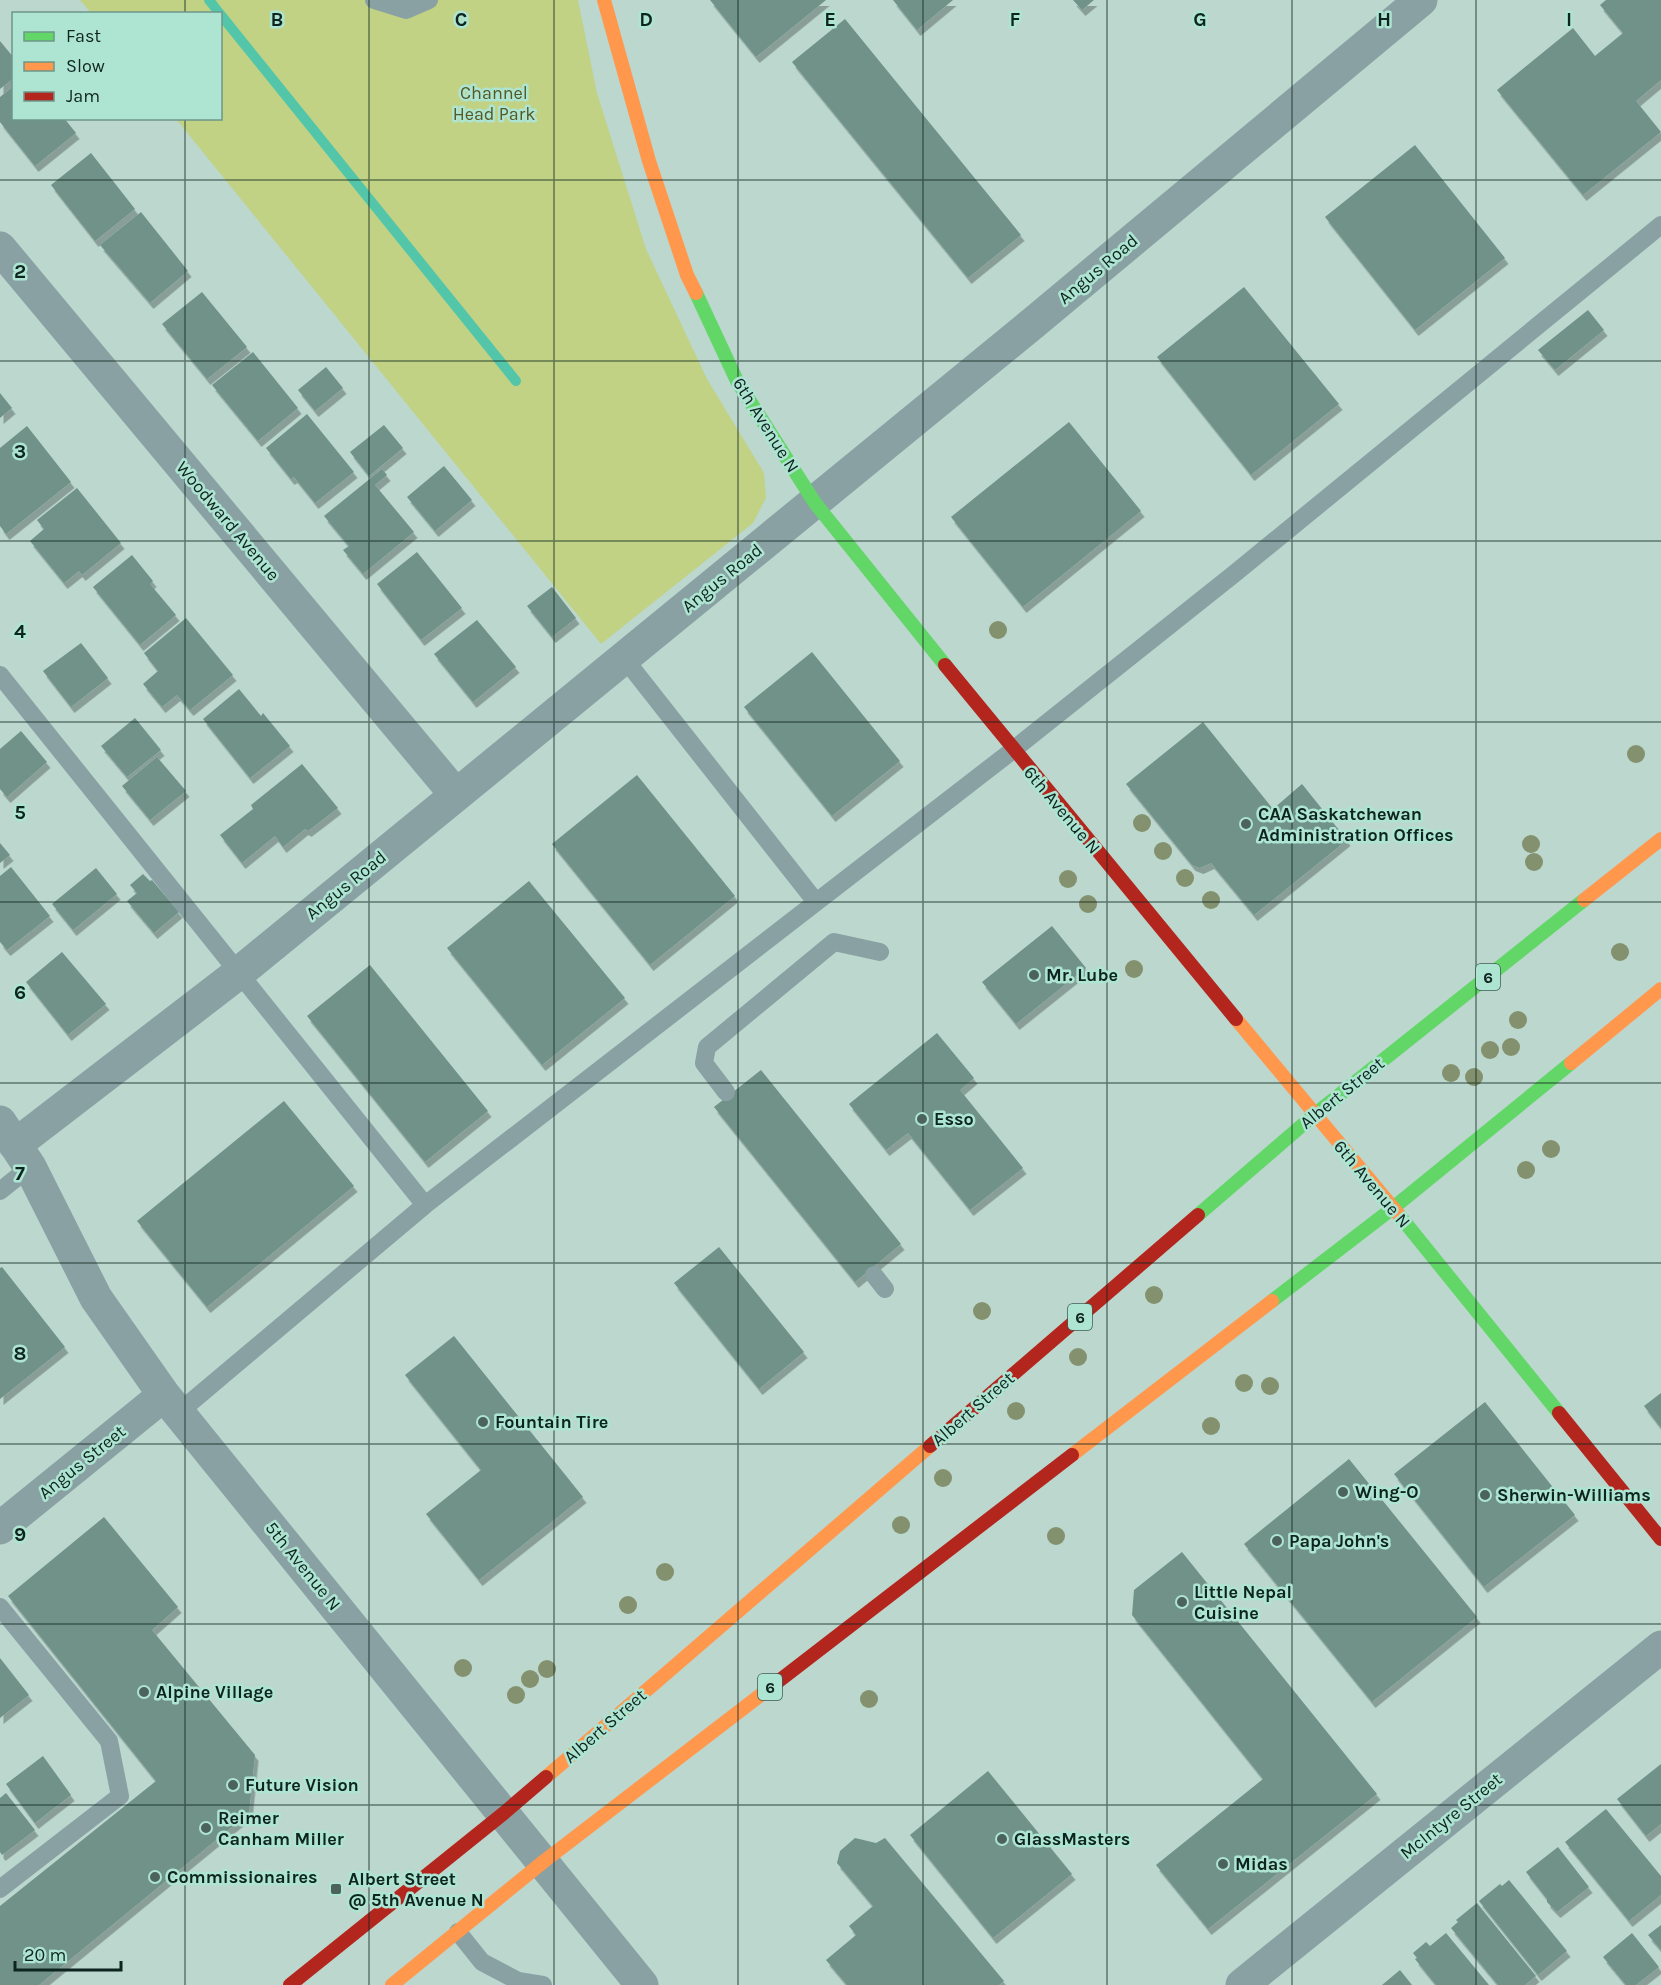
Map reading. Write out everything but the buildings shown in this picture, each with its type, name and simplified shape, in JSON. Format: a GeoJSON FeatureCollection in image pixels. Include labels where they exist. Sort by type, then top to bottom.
{"type":"FeatureCollection","features":[{"type":"Feature","properties":{"kind":"main road","name":"6th Avenue N"},"geometry":{"type":"LineString","coordinates":[[604,0],[649,161],[687,275],[737,381],[815,502],[1013,750],[1393,1208],[1661,1539]]}},
{"type":"Feature","properties":{"kind":"main road","name":"Albert Street"},"geometry":{"type":"LineString","coordinates":[[290,1985],[504,1813],[1314,1115],[1661,839]]}},
{"type":"Feature","properties":{"kind":"main road","name":"6"},"geometry":{"type":"LineString","coordinates":[[392,1985],[543,1862],[1393,1208],[1661,989]]}},
{"type":"Feature","properties":{"kind":"street","name":"Angus Road"},"geometry":{"type":"LineString","coordinates":[[15,1145],[240,972],[815,502],[1421,0]]}},
{"type":"Feature","properties":{"kind":"street","name":"Woodward Avenue"},"geometry":{"type":"LineString","coordinates":[[0,248],[456,795]]}},
{"type":"Feature","properties":{"kind":"street","name":"5th Avenue N"},"geometry":{"type":"LineString","coordinates":[[15,1145],[96,1298],[171,1404],[642,1985]]}},
{"type":"Feature","properties":{"kind":"street","name":"Angus Street"},"geometry":{"type":"LineString","coordinates":[[0,1528],[171,1404]]}},
{"type":"Feature","properties":{"kind":"street","name":"McIntyre Street"},"geometry":{"type":"LineString","coordinates":[[1242,1985],[1661,1647]]}},
{"type":"Feature","properties":{"kind":"lane"},"geometry":{"type":"LineString","coordinates":[[374,0],[406,10],[429,0]]}},
{"type":"Feature","properties":{"kind":"lane"},"geometry":{"type":"LineString","coordinates":[[171,1404],[1013,750],[1234,574],[1661,225]]}},
{"type":"Feature","properties":{"kind":"lane"},"geometry":{"type":"LineString","coordinates":[[624,658],[816,902]]}},
{"type":"Feature","properties":{"kind":"lane"},"geometry":{"type":"LineString","coordinates":[[0,675],[425,1205]]}},
{"type":"Feature","properties":{"kind":"lane"},"geometry":{"type":"LineString","coordinates":[[726,1092],[704,1063],[707,1047],[834,942],[880,952]]}},
{"type":"Feature","properties":{"kind":"lane"},"geometry":{"type":"LineString","coordinates":[[0,1191],[15,1145]]}},
{"type":"Feature","properties":{"kind":"lane"},"geometry":{"type":"LineString","coordinates":[[0,1607],[110,1741],[120,1796],[0,1889]]}},
{"type":"Feature","properties":{"kind":"lane"},"geometry":{"type":"LineString","coordinates":[[458,1932],[482,1962],[518,1981],[543,1985]]}},
{"type":"Feature","properties":{"kind":"green space","name":"Channel Head Park"},"geometry":{"type":"Polygon","coordinates":[[[80,0],[374,0],[406,10],[429,0],[578,0],[597,93],[646,249],[707,379],[764,473],[766,498],[753,523],[601,644],[177,120],[222,120],[222,12],[90,12],[80,0]]]}},
{"type":"Feature","properties":{"kind":"waterway"},"geometry":{"type":"LineString","coordinates":[[209,0],[218,12]]}},
{"type":"Feature","properties":{"kind":"waterway"},"geometry":{"type":"LineString","coordinates":[[222,16],[516,381]]}},
{"type":"Feature","properties":{"kind":"traffic: fast"},"geometry":{"type":"LineString","coordinates":[[696,293],[737,381],[815,503],[945,665]]}},
{"type":"Feature","properties":{"kind":"traffic: fast"},"geometry":{"type":"LineString","coordinates":[[1198,1215],[1314,1115],[1584,900]]}},
{"type":"Feature","properties":{"kind":"traffic: fast"},"geometry":{"type":"LineString","coordinates":[[1272,1301],[1393,1208],[1571,1063]]}},
{"type":"Feature","properties":{"kind":"traffic: fast"},"geometry":{"type":"LineString","coordinates":[[1399,1215],[1559,1413]]}},
{"type":"Feature","properties":{"kind":"traffic: slow"},"geometry":{"type":"LineString","coordinates":[[604,0],[649,161],[687,275],[696,293]]}},
{"type":"Feature","properties":{"kind":"traffic: slow"},"geometry":{"type":"LineString","coordinates":[[1584,900],[1661,839]]}},
{"type":"Feature","properties":{"kind":"traffic: slow"},"geometry":{"type":"LineString","coordinates":[[1571,1063],[1661,989]]}},
{"type":"Feature","properties":{"kind":"traffic: slow"},"geometry":{"type":"LineString","coordinates":[[1236,1019],[1399,1215]]}},
{"type":"Feature","properties":{"kind":"traffic: slow"},"geometry":{"type":"LineString","coordinates":[[1072,1455],[1272,1301]]}},
{"type":"Feature","properties":{"kind":"traffic: slow"},"geometry":{"type":"LineString","coordinates":[[546,1777],[930,1446]]}},
{"type":"Feature","properties":{"kind":"traffic: slow"},"geometry":{"type":"LineString","coordinates":[[392,1985],[543,1862],[771,1687]]}},
{"type":"Feature","properties":{"kind":"traffic: jam"},"geometry":{"type":"LineString","coordinates":[[945,665],[1236,1019]]}},
{"type":"Feature","properties":{"kind":"traffic: jam"},"geometry":{"type":"LineString","coordinates":[[930,1446],[1198,1215]]}},
{"type":"Feature","properties":{"kind":"traffic: jam"},"geometry":{"type":"LineString","coordinates":[[1559,1413],[1661,1539]]}},
{"type":"Feature","properties":{"kind":"traffic: jam"},"geometry":{"type":"LineString","coordinates":[[771,1687],[1072,1455]]}},
{"type":"Feature","properties":{"kind":"traffic: jam"},"geometry":{"type":"LineString","coordinates":[[290,1985],[546,1777]]}},
{"type":"Feature","properties":{"kind":"place","name":"CAA Saskatchewan Administration Offices"},"geometry":{"type":"Point","coordinates":[1246,824]}},
{"type":"Feature","properties":{"kind":"place","name":"Mr. Lube"},"geometry":{"type":"Point","coordinates":[1034,975]}},
{"type":"Feature","properties":{"kind":"place","name":"Esso"},"geometry":{"type":"Point","coordinates":[922,1119]}},
{"type":"Feature","properties":{"kind":"place","name":"Fountain Tire"},"geometry":{"type":"Point","coordinates":[483,1422]}},
{"type":"Feature","properties":{"kind":"place","name":"Wing-O"},"geometry":{"type":"Point","coordinates":[1343,1492]}},
{"type":"Feature","properties":{"kind":"place","name":"Sherwin-Williams"},"geometry":{"type":"Point","coordinates":[1485,1495]}},
{"type":"Feature","properties":{"kind":"place","name":"Papa John's"},"geometry":{"type":"Point","coordinates":[1277,1541]}},
{"type":"Feature","properties":{"kind":"place","name":"Little Nepal Cuisine"},"geometry":{"type":"Point","coordinates":[1182,1602]}},
{"type":"Feature","properties":{"kind":"place","name":"Alpine Village"},"geometry":{"type":"Point","coordinates":[144,1692]}},
{"type":"Feature","properties":{"kind":"place","name":"Future Vision"},"geometry":{"type":"Point","coordinates":[233,1785]}},
{"type":"Feature","properties":{"kind":"place","name":"Reimer Canham Miller"},"geometry":{"type":"Point","coordinates":[206,1828]}},
{"type":"Feature","properties":{"kind":"place","name":"GlassMasters"},"geometry":{"type":"Point","coordinates":[1002,1839]}},
{"type":"Feature","properties":{"kind":"place","name":"Midas"},"geometry":{"type":"Point","coordinates":[1223,1864]}},
{"type":"Feature","properties":{"kind":"place","name":"Commissionaires"},"geometry":{"type":"Point","coordinates":[155,1877]}},
{"type":"Feature","properties":{"kind":"place","name":"Albert Street @ 5th Avenue N"},"geometry":{"type":"Point","coordinates":[336,1889]}}]}
